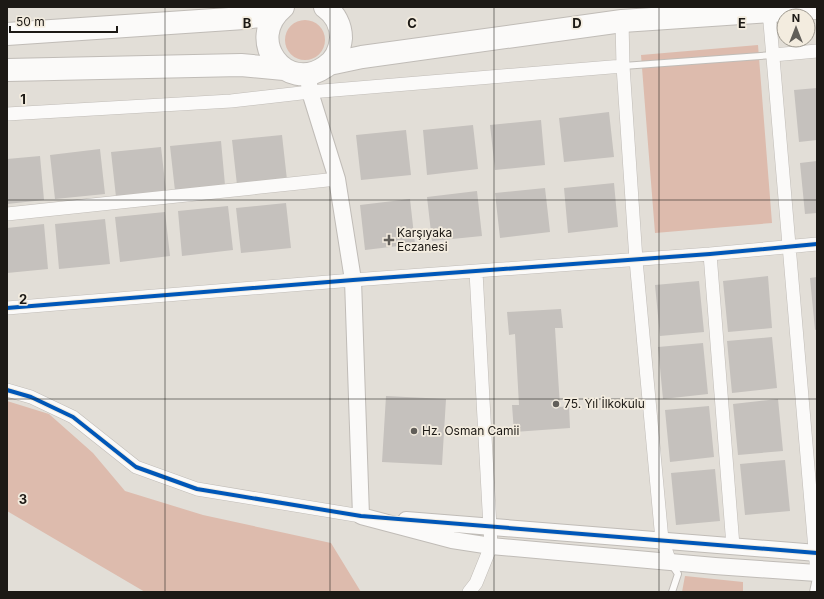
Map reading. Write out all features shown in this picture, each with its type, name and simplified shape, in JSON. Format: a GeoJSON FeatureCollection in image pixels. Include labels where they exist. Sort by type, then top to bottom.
{"type":"FeatureCollection","features":[{"type":"Feature","properties":{"kind":"highway"},"geometry":{"type":"LineString","coordinates":[[7,70],[241,65],[284,69],[296,73],[309,83],[337,55],[339,49],[341,31],[337,20],[330,10],[325,7]]}},
{"type":"Feature","properties":{"kind":"highway"},"geometry":{"type":"LineString","coordinates":[[329,64],[362,57],[622,21],[817,8]]}},
{"type":"Feature","properties":{"kind":"highway"},"geometry":{"type":"LineString","coordinates":[[7,34],[236,18],[279,10]]}},
{"type":"Feature","properties":{"kind":"highway"},"geometry":{"type":"LineString","coordinates":[[279,10],[269,25],[266,37],[269,50],[275,61],[284,69]]}},
{"type":"Feature","properties":{"kind":"street"},"geometry":{"type":"LineString","coordinates":[[361,516],[452,540],[491,546],[817,573],[769,11]]}},
{"type":"Feature","properties":{"kind":"street"},"geometry":{"type":"LineString","coordinates":[[622,21],[623,66],[636,260],[662,540],[670,562]]}},
{"type":"Feature","properties":{"kind":"street"},"geometry":{"type":"LineString","coordinates":[[773,55],[817,51]]}},
{"type":"Feature","properties":{"kind":"street"},"geometry":{"type":"LineString","coordinates":[[7,114],[230,101],[309,83],[623,66]]}},
{"type":"Feature","properties":{"kind":"street"},"geometry":{"type":"LineString","coordinates":[[309,83],[337,179],[353,280],[361,516]]}},
{"type":"Feature","properties":{"kind":"street"},"geometry":{"type":"LineString","coordinates":[[7,214],[337,179]]}},
{"type":"Feature","properties":{"kind":"street"},"geometry":{"type":"LineString","coordinates":[[7,308],[353,280],[636,260],[817,244]]}},
{"type":"Feature","properties":{"kind":"street"},"geometry":{"type":"LineString","coordinates":[[710,254],[732,546]]}},
{"type":"Feature","properties":{"kind":"street"},"geometry":{"type":"LineString","coordinates":[[469,592],[476,583],[491,546],[476,272]]}},
{"type":"Feature","properties":{"kind":"street"},"geometry":{"type":"LineString","coordinates":[[7,390],[31,397],[73,417],[136,467],[197,489],[361,516],[816,553]]}},
{"type":"Feature","properties":{"kind":"lane"},"geometry":{"type":"LineString","coordinates":[[623,66],[773,55]]}},
{"type":"Feature","properties":{"kind":"lane"},"geometry":{"type":"LineString","coordinates":[[670,562],[678,574],[672,592]]}},
{"type":"Feature","properties":{"kind":"lane"},"geometry":{"type":"LineString","coordinates":[[813,592],[817,573]]}},
{"type":"Feature","properties":{"kind":"shaded area"},"geometry":{"type":"Polygon","coordinates":[[[309,20],[316,23],[322,29],[325,40],[324,48],[316,57],[309,60],[301,60],[294,57],[286,48],[285,36],[288,29],[297,21],[309,20]]]}},
{"type":"Feature","properties":{"kind":"shaded area"},"geometry":{"type":"Polygon","coordinates":[[[758,45],[772,223],[655,233],[641,55],[758,45]]]}},
{"type":"Feature","properties":{"kind":"shaded area"},"geometry":{"type":"Polygon","coordinates":[[[7,401],[49,414],[93,453],[125,491],[203,515],[331,543],[361,592],[145,592],[7,511],[7,401]]]}},
{"type":"Feature","properties":{"kind":"shaded area"},"geometry":{"type":"Polygon","coordinates":[[[685,576],[743,582],[743,592],[682,592],[685,576]]]}},
{"type":"Feature","properties":{"kind":"building"},"geometry":{"type":"Polygon","coordinates":[[[817,88],[817,140],[799,142],[794,90],[817,88]]]}},
{"type":"Feature","properties":{"kind":"building"},"geometry":{"type":"Polygon","coordinates":[[[609,112],[614,157],[564,162],[559,118],[609,112]]]}},
{"type":"Feature","properties":{"kind":"building"},"geometry":{"type":"Polygon","coordinates":[[[541,120],[545,165],[495,170],[490,125],[541,120]]]}},
{"type":"Feature","properties":{"kind":"building"},"geometry":{"type":"Polygon","coordinates":[[[473,125],[478,169],[427,175],[423,130],[473,125]]]}},
{"type":"Feature","properties":{"kind":"building"},"geometry":{"type":"Polygon","coordinates":[[[406,130],[411,175],[361,180],[356,135],[406,130]]]}},
{"type":"Feature","properties":{"kind":"building"},"geometry":{"type":"Polygon","coordinates":[[[282,135],[287,180],[237,185],[232,140],[282,135]]]}},
{"type":"Feature","properties":{"kind":"building"},"geometry":{"type":"Polygon","coordinates":[[[221,141],[225,185],[175,191],[170,146],[221,141]]]}},
{"type":"Feature","properties":{"kind":"building"},"geometry":{"type":"Polygon","coordinates":[[[161,147],[166,191],[116,197],[111,152],[161,147]]]}},
{"type":"Feature","properties":{"kind":"building"},"geometry":{"type":"Polygon","coordinates":[[[100,149],[105,194],[55,199],[50,155],[100,149]]]}},
{"type":"Feature","properties":{"kind":"building"},"geometry":{"type":"Polygon","coordinates":[[[40,156],[44,200],[7,204],[7,159],[40,156]]]}},
{"type":"Feature","properties":{"kind":"building"},"geometry":{"type":"Polygon","coordinates":[[[817,161],[817,213],[805,214],[800,163],[817,161]]]}},
{"type":"Feature","properties":{"kind":"building"},"geometry":{"type":"Polygon","coordinates":[[[614,183],[618,227],[568,233],[564,188],[614,183]]]}},
{"type":"Feature","properties":{"kind":"building"},"geometry":{"type":"Polygon","coordinates":[[[545,188],[550,232],[500,238],[495,193],[545,188]]]}},
{"type":"Feature","properties":{"kind":"building"},"geometry":{"type":"Polygon","coordinates":[[[477,191],[482,236],[432,241],[427,197],[477,191]]]}},
{"type":"Feature","properties":{"kind":"building"},"geometry":{"type":"Polygon","coordinates":[[[410,199],[415,244],[365,250],[360,205],[410,199]]]}},
{"type":"Feature","properties":{"kind":"building"},"geometry":{"type":"Polygon","coordinates":[[[286,203],[291,248],[241,253],[236,208],[286,203]]]}},
{"type":"Feature","properties":{"kind":"building"},"geometry":{"type":"Polygon","coordinates":[[[228,206],[233,250],[182,256],[178,211],[228,206]]]}},
{"type":"Feature","properties":{"kind":"building"},"geometry":{"type":"Polygon","coordinates":[[[165,212],[170,256],[120,262],[115,217],[165,212]]]}},
{"type":"Feature","properties":{"kind":"building"},"geometry":{"type":"Polygon","coordinates":[[[105,219],[110,264],[59,269],[55,224],[105,219]]]}},
{"type":"Feature","properties":{"kind":"building"},"geometry":{"type":"Polygon","coordinates":[[[44,224],[48,269],[7,273],[7,228],[44,224]]]}},
{"type":"Feature","properties":{"kind":"building"},"geometry":{"type":"Polygon","coordinates":[[[768,276],[772,328],[728,332],[723,281],[768,276]]]}},
{"type":"Feature","properties":{"kind":"building"},"geometry":{"type":"Polygon","coordinates":[[[817,277],[817,329],[815,330],[810,278],[817,277]]]}},
{"type":"Feature","properties":{"kind":"building"},"geometry":{"type":"Polygon","coordinates":[[[699,281],[704,332],[660,336],[655,285],[699,281]]]}},
{"type":"Feature","properties":{"kind":"building"},"geometry":{"type":"Polygon","coordinates":[[[561,309],[563,328],[555,328],[560,407],[569,406],[570,428],[514,432],[512,405],[519,405],[515,334],[509,335],[507,312],[561,309]]]}},
{"type":"Feature","properties":{"kind":"building"},"geometry":{"type":"Polygon","coordinates":[[[772,337],[777,388],[732,393],[727,341],[772,337]]]}},
{"type":"Feature","properties":{"kind":"building"},"geometry":{"type":"Polygon","coordinates":[[[703,343],[708,394],[663,399],[658,347],[703,343]]]}},
{"type":"Feature","properties":{"kind":"building","name":"Hz. Osman Camii"},"geometry":{"type":"Polygon","coordinates":[[[386,396],[446,399],[442,465],[382,462],[386,396]]]}},
{"type":"Feature","properties":{"kind":"building"},"geometry":{"type":"Polygon","coordinates":[[[778,399],[783,451],[738,455],[733,404],[778,399]]]}},
{"type":"Feature","properties":{"kind":"building"},"geometry":{"type":"Polygon","coordinates":[[[709,406],[714,457],[670,462],[665,410],[709,406]]]}},
{"type":"Feature","properties":{"kind":"building"},"geometry":{"type":"Polygon","coordinates":[[[785,460],[790,511],[745,515],[740,464],[785,460]]]}},
{"type":"Feature","properties":{"kind":"building"},"geometry":{"type":"Polygon","coordinates":[[[715,469],[720,521],[676,525],[671,473],[715,469]]]}},
{"type":"Feature","properties":{"kind":"cycle path"},"geometry":{"type":"LineString","coordinates":[[7,308],[353,280],[710,254],[817,244]]}},
{"type":"Feature","properties":{"kind":"cycle path"},"geometry":{"type":"LineString","coordinates":[[7,390],[31,397],[73,417],[136,467],[197,489],[361,516],[817,553]]}},
{"type":"Feature","properties":{"kind":"place","name":"Karşıyaka Eczanesi"},"geometry":{"type":"Point","coordinates":[389,240]}},
{"type":"Feature","properties":{"kind":"place","name":"75. Yıl İlkokulu"},"geometry":{"type":"Point","coordinates":[556,404]}},
{"type":"Feature","properties":{"kind":"place","name":"Hz. Osman Camii"},"geometry":{"type":"Point","coordinates":[414,431]}}]}
